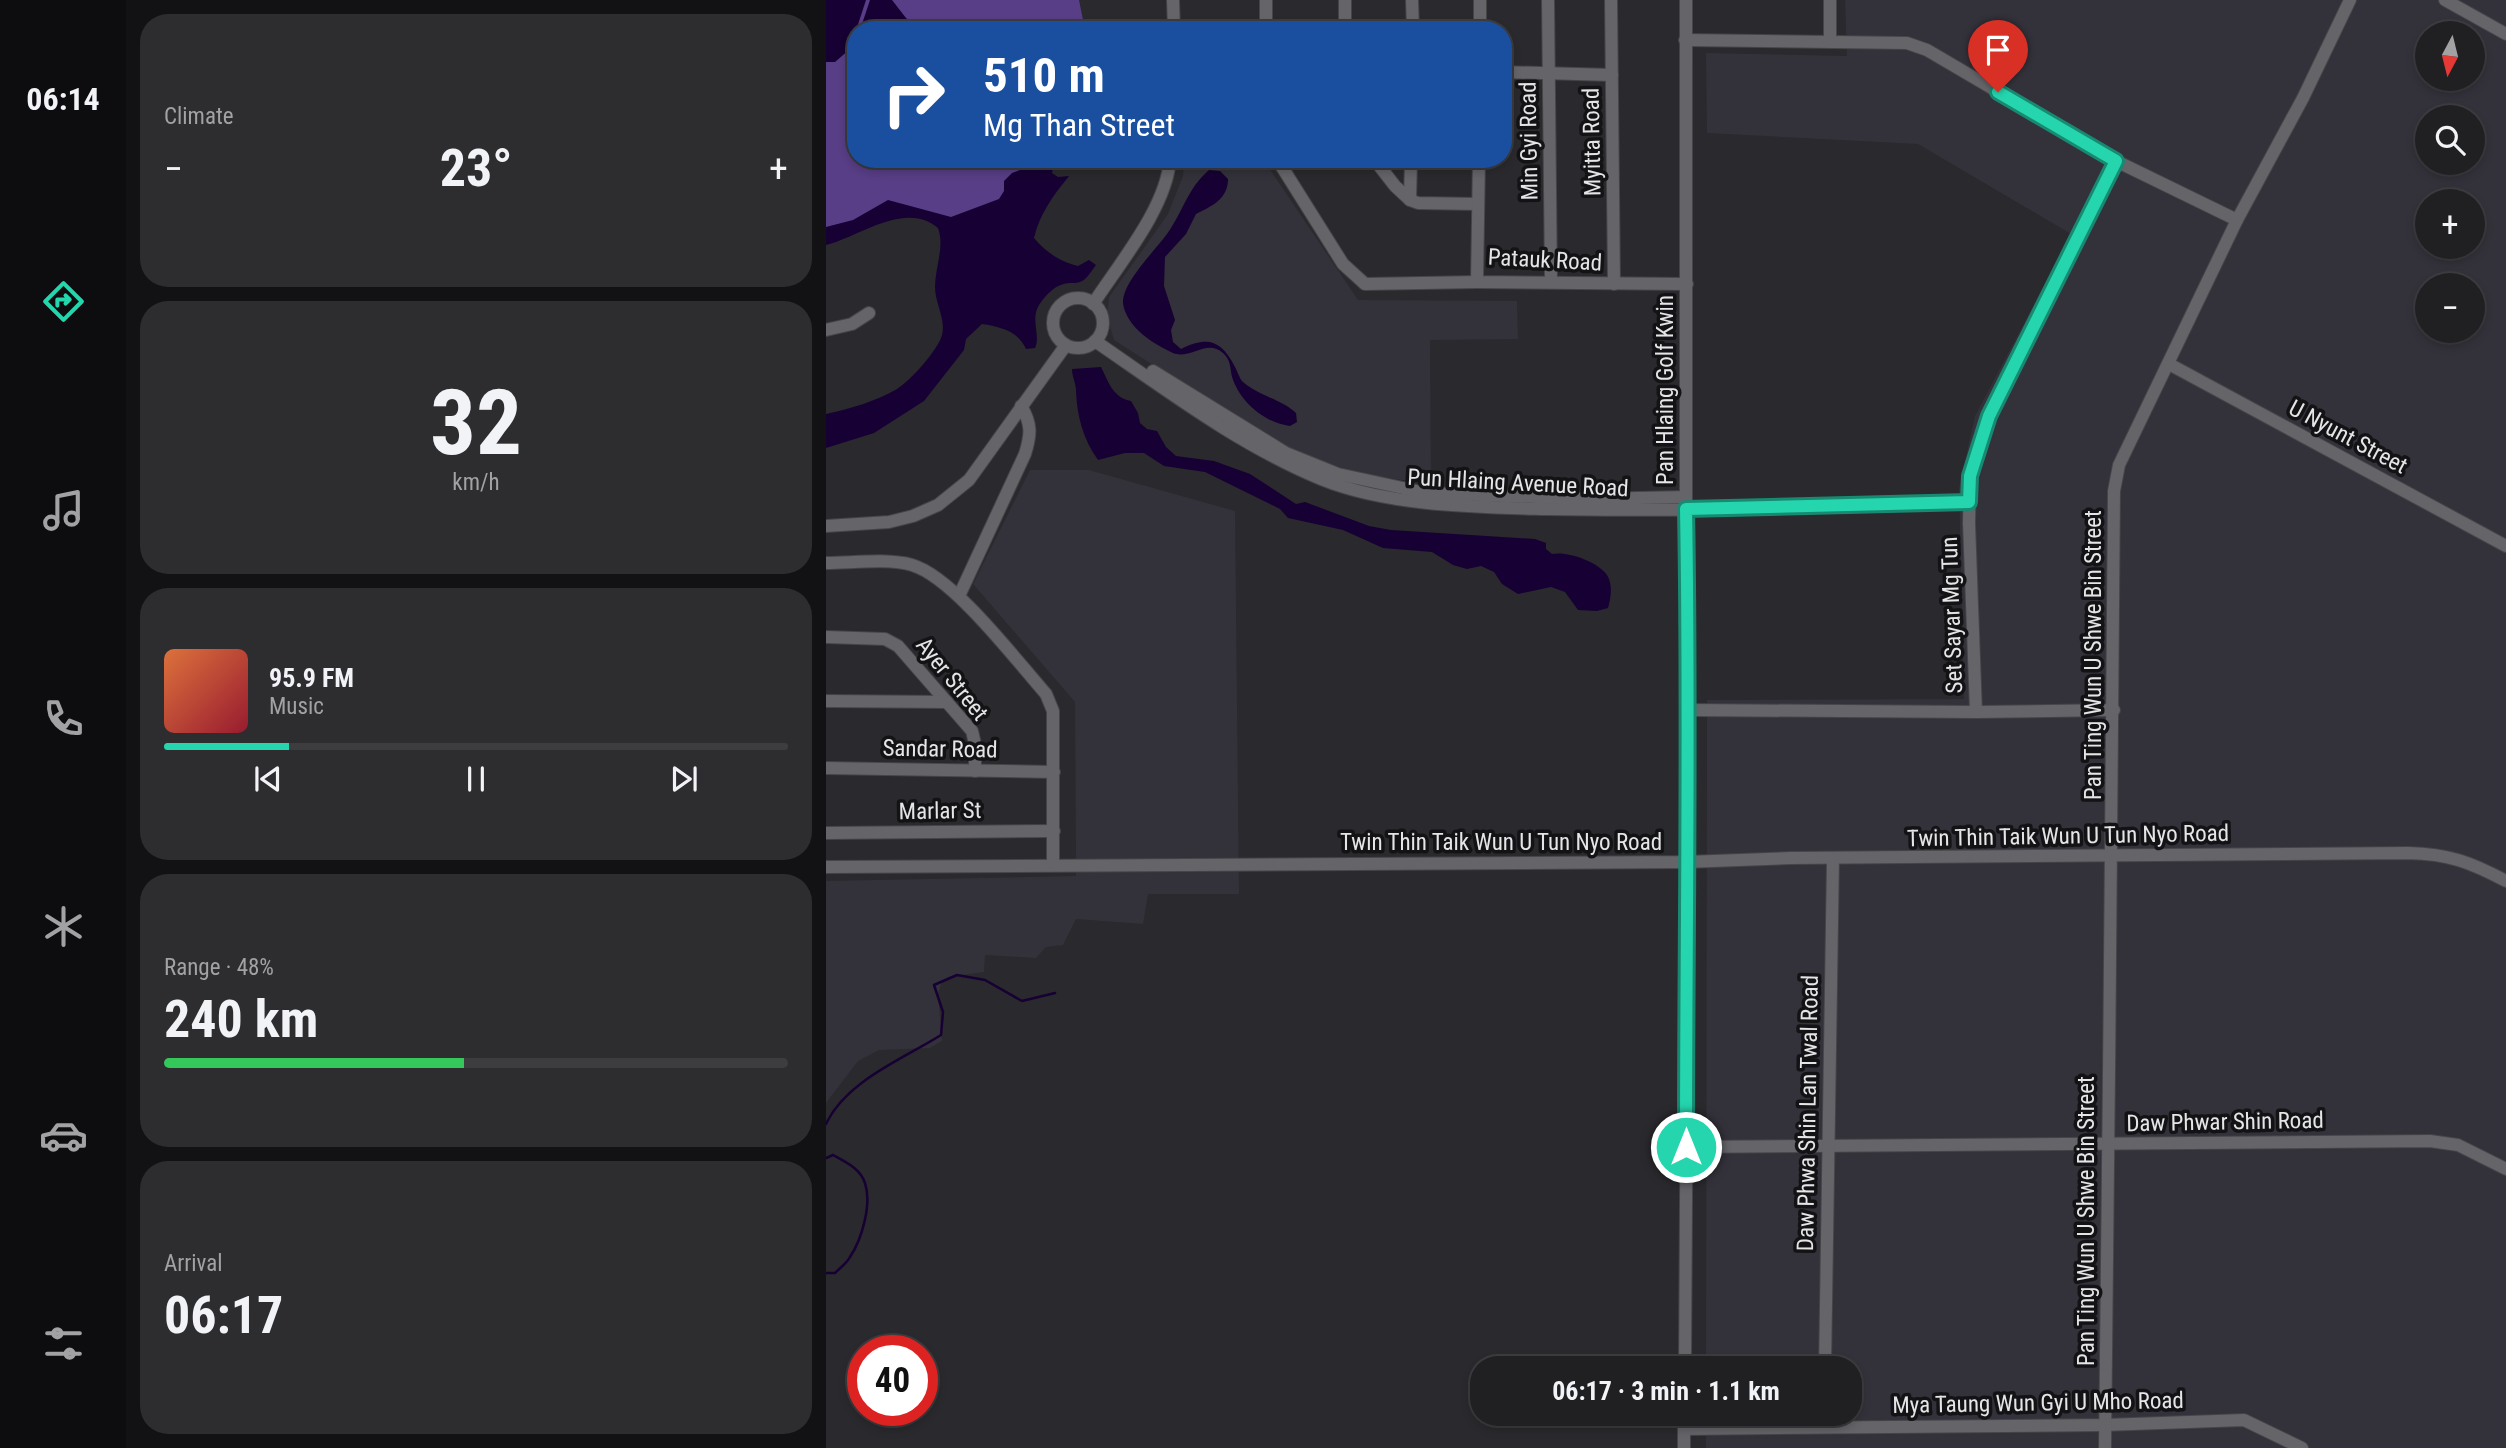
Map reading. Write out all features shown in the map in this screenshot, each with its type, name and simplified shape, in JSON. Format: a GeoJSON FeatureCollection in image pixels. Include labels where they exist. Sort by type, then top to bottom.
{"type":"FeatureCollection","features":[{"type":"Feature","properties":{"kind":"street"},"geometry":{"type":"LineString","coordinates":[[1174,0],[1174,21]]}},
{"type":"Feature","properties":{"kind":"street"},"geometry":{"type":"LineString","coordinates":[[1266,0],[1266,21]]}},
{"type":"Feature","properties":{"kind":"street"},"geometry":{"type":"LineString","coordinates":[[1345,0],[1345,21]]}},
{"type":"Feature","properties":{"kind":"street"},"geometry":{"type":"LineString","coordinates":[[1412,0],[1413,21]]}},
{"type":"Feature","properties":{"kind":"street"},"geometry":{"type":"LineString","coordinates":[[1480,0],[1480,21]]}},
{"type":"Feature","properties":{"kind":"street","name":"Min Gyi Road"},"geometry":{"type":"LineString","coordinates":[[1548,0],[1552,282]]}},
{"type":"Feature","properties":{"kind":"street","name":"Myitta Road"},"geometry":{"type":"LineString","coordinates":[[1611,0],[1614,284]]}},
{"type":"Feature","properties":{"kind":"street","name":"Pan Hlaing Golf Kwin"},"geometry":{"type":"LineString","coordinates":[[1685,1356],[1689,710],[1686,503],[1686,0]]}},
{"type":"Feature","properties":{"kind":"street"},"geometry":{"type":"LineString","coordinates":[[1830,0],[1830,42]]}},
{"type":"Feature","properties":{"kind":"street","name":"Pan Ting Wun U Shwe Bin Street"},"geometry":{"type":"LineString","coordinates":[[2105,1448],[2107,1144],[2113,856],[2114,491],[2119,466],[2237,220],[2303,98],[2350,0]]}},
{"type":"Feature","properties":{"kind":"street"},"geometry":{"type":"LineString","coordinates":[[2445,0],[2506,34]]}},
{"type":"Feature","properties":{"kind":"street"},"geometry":{"type":"LineString","coordinates":[[1685,40],[1907,44],[1927,50],[2116,161],[2237,220]]}},
{"type":"Feature","properties":{"kind":"street"},"geometry":{"type":"LineString","coordinates":[[1512,72],[1612,75]]}},
{"type":"Feature","properties":{"kind":"street","name":"Set Sayar Mg Tun"},"geometry":{"type":"LineString","coordinates":[[2113,710],[1976,712],[1969,502],[1970,476],[1989,416],[2116,161]]}},
{"type":"Feature","properties":{"kind":"street"},"geometry":{"type":"LineString","coordinates":[[1093,304],[1151,215],[1162,194],[1168,168]]}},
{"type":"Feature","properties":{"kind":"street"},"geometry":{"type":"LineString","coordinates":[[1283,168],[1343,264],[1365,284],[1393,286],[1477,282]]}},
{"type":"Feature","properties":{"kind":"street"},"geometry":{"type":"LineString","coordinates":[[1381,168],[1395,186],[1410,200],[1418,203],[1478,204]]}},
{"type":"Feature","properties":{"kind":"street"},"geometry":{"type":"LineString","coordinates":[[1410,200],[1411,168]]}},
{"type":"Feature","properties":{"kind":"street","name":"Patauk Road"},"geometry":{"type":"LineString","coordinates":[[1479,168],[1477,282],[1687,284]]}},
{"type":"Feature","properties":{"kind":"street"},"geometry":{"type":"LineString","coordinates":[[1073,299],[1093,304],[1102,319],[1098,338],[1082,348],[1066,345],[1056,336],[1053,326],[1056,312],[1065,302],[1073,299]]}},
{"type":"Feature","properties":{"kind":"street"},"geometry":{"type":"LineString","coordinates":[[826,330],[852,324],[869,313]]}},
{"type":"Feature","properties":{"kind":"street","name":"Pun Hlaing Avenue Road"},"geometry":{"type":"LineString","coordinates":[[1098,338],[1280,449],[1338,474],[1426,493],[1686,503],[1969,502]]}},
{"type":"Feature","properties":{"kind":"street"},"geometry":{"type":"LineString","coordinates":[[826,526],[889,522],[939,505],[969,480],[1066,345]]}},
{"type":"Feature","properties":{"kind":"street","name":"U Nyunt Street"},"geometry":{"type":"LineString","coordinates":[[2169,364],[2506,546]]}},
{"type":"Feature","properties":{"kind":"street"},"geometry":{"type":"LineString","coordinates":[[959,596],[1031,435],[1029,419],[1021,406]]}},
{"type":"Feature","properties":{"kind":"street"},"geometry":{"type":"LineString","coordinates":[[826,563],[899,562],[913,565],[959,596],[1046,694],[1054,711],[1053,866]]}},
{"type":"Feature","properties":{"kind":"street","name":"Ayer Street"},"geometry":{"type":"LineString","coordinates":[[826,637],[885,639],[898,646],[972,732],[975,771]]}},
{"type":"Feature","properties":{"kind":"street"},"geometry":{"type":"LineString","coordinates":[[826,701],[947,702]]}},
{"type":"Feature","properties":{"kind":"street"},"geometry":{"type":"LineString","coordinates":[[1689,710],[1976,712]]}},
{"type":"Feature","properties":{"kind":"street","name":"Sandar Road"},"geometry":{"type":"LineString","coordinates":[[826,768],[1054,772]]}},
{"type":"Feature","properties":{"kind":"street","name":"Marlar St"},"geometry":{"type":"LineString","coordinates":[[826,833],[1054,831]]}},
{"type":"Feature","properties":{"kind":"street","name":"Twin Thin Taik Wun U Tun Nyo Road"},"geometry":{"type":"LineString","coordinates":[[826,867],[2440,854],[2482,868],[2506,881]]}},
{"type":"Feature","properties":{"kind":"street","name":"Daw Phwa Shin Lan Twal Road"},"geometry":{"type":"LineString","coordinates":[[1825,1356],[1833,858]]}},
{"type":"Feature","properties":{"kind":"street","name":"Daw Phwar Shin Road"},"geometry":{"type":"LineString","coordinates":[[1686,1147],[2430,1141],[2458,1144],[2506,1168]]}},
{"type":"Feature","properties":{"kind":"street","name":"Mya Taung Wun Gyi U Mho Road"},"geometry":{"type":"LineString","coordinates":[[1684,1429],[2105,1425],[2244,1420],[2302,1448]]}},
{"type":"Feature","properties":{"kind":"street"},"geometry":{"type":"LineString","coordinates":[[1684,1429],[1684,1448]]}},
{"type":"Feature","properties":{"kind":"shaded area"},"geometry":{"type":"Polygon","coordinates":[[[826,0],[1079,0],[1083,21],[847,21],[847,168],[1048,168],[1016,227],[893,211],[826,234],[826,0]]]}},
{"type":"Feature","properties":{"kind":"shaded area"},"geometry":{"type":"Polygon","coordinates":[[[826,0],[866,0],[859,21],[847,21],[847,52],[835,62],[826,62],[826,0]]]}},
{"type":"Feature","properties":{"kind":"shaded area"},"geometry":{"type":"Polygon","coordinates":[[[870,0],[892,0],[910,21],[863,21],[870,0]]]}},
{"type":"Feature","properties":{"kind":"shaded area"},"geometry":{"type":"Polygon","coordinates":[[[1845,0],[2506,0],[2506,1448],[1706,1448],[1706,1426],[1862,1426],[1862,1356],[1706,1356],[1707,700],[1964,699],[1959,488],[1975,416],[2071,234],[1918,144],[1707,133],[1706,53],[1847,56],[1845,0]]]}},
{"type":"Feature","properties":{"kind":"shaded area"},"geometry":{"type":"Polygon","coordinates":[[[1025,168],[1053,168],[1052,173],[1058,177],[1069,176],[1048,205],[1034,238],[1065,262],[1078,266],[1089,260],[1096,265],[1084,280],[1056,287],[1042,301],[1035,316],[1035,348],[1026,349],[1018,338],[1008,331],[982,324],[966,339],[964,350],[924,401],[874,433],[826,448],[826,414],[863,404],[903,385],[930,356],[943,329],[935,287],[940,250],[938,228],[925,220],[897,219],[826,245],[826,227],[853,220],[888,200],[951,217],[999,199],[1004,191],[1004,181],[1012,173],[1025,168]]]}},
{"type":"Feature","properties":{"kind":"shaded area"},"geometry":{"type":"Polygon","coordinates":[[[1183,168],[1269,168],[1358,300],[1517,301],[1518,339],[1430,340],[1431,484],[1360,474],[1302,454],[1264,436],[1114,340],[1107,316],[1109,297],[1168,214],[1183,176],[1183,168]]]}},
{"type":"Feature","properties":{"kind":"shaded area"},"geometry":{"type":"Polygon","coordinates":[[[1209,170],[1220,171],[1228,179],[1225,192],[1213,205],[1196,214],[1186,234],[1165,257],[1164,286],[1175,320],[1171,330],[1173,342],[1181,349],[1206,342],[1219,346],[1230,358],[1243,382],[1296,413],[1297,422],[1290,426],[1272,421],[1247,403],[1236,386],[1229,361],[1223,353],[1217,349],[1205,348],[1186,354],[1173,353],[1138,330],[1124,308],[1124,294],[1128,285],[1169,231],[1191,191],[1209,170]]]}},
{"type":"Feature","properties":{"kind":"shaded area"},"geometry":{"type":"Polygon","coordinates":[[[1101,367],[1115,393],[1131,401],[1140,423],[1147,429],[1157,431],[1166,447],[1176,456],[1214,461],[1250,474],[1296,504],[1305,502],[1369,526],[1391,530],[1535,539],[1546,543],[1546,549],[1552,554],[1581,558],[1602,570],[1611,587],[1608,608],[1597,611],[1578,610],[1565,592],[1551,587],[1518,594],[1502,584],[1494,572],[1481,566],[1467,569],[1453,565],[1432,552],[1383,548],[1343,530],[1288,518],[1280,509],[1205,472],[1164,466],[1144,453],[1125,453],[1098,460],[1082,427],[1072,369],[1101,367]]]}},
{"type":"Feature","properties":{"kind":"shaded area"},"geometry":{"type":"Polygon","coordinates":[[[1030,470],[1089,470],[1235,511],[1239,894],[1148,894],[1143,924],[1076,919],[1063,945],[1046,947],[1036,958],[985,955],[984,972],[948,977],[941,984],[938,994],[942,1041],[930,1048],[879,1050],[858,1061],[826,1103],[826,881],[1076,876],[1075,702],[973,584],[1030,470]]]}},
{"type":"Feature","properties":{"kind":"waterway"},"geometry":{"type":"LineString","coordinates":[[826,1124],[835,1109],[861,1083],[941,1035],[943,1012],[934,985],[957,975],[985,980],[1022,1001],[1055,993]]}},
{"type":"Feature","properties":{"kind":"waterway"},"geometry":{"type":"LineString","coordinates":[[826,1158],[833,1155],[856,1169],[863,1178],[867,1191],[865,1221],[854,1250],[835,1273],[826,1273]]}},
{"type":"Feature","properties":{"kind":"route"},"geometry":{"type":"LineString","coordinates":[[1686,1147],[1689,710],[1686,509],[1969,502],[1970,476],[1989,416],[2039,310],[2116,161],[1998,92]]}}]}
